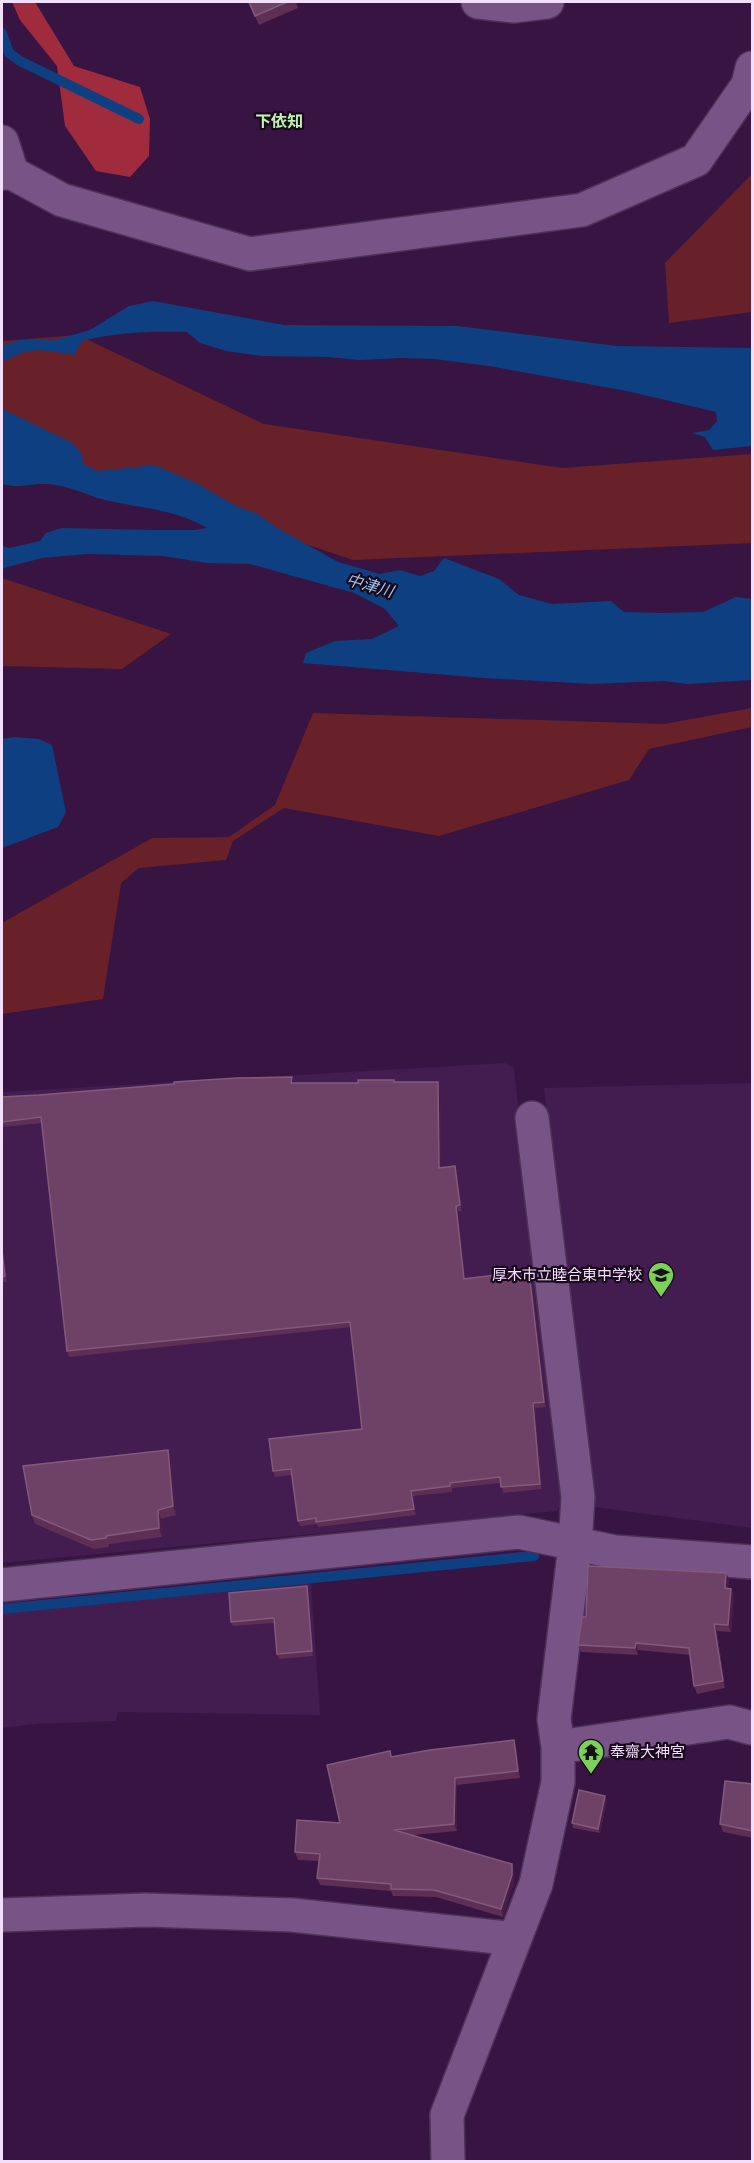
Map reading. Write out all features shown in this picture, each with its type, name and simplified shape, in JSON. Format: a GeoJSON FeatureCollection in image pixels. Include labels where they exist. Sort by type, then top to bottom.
{"type":"FeatureCollection","features":[{"type":"Feature","properties":{"kind":"street"},"geometry":{"type":"LineString","coordinates":[[478,2],[514,6],[547,2]]}},
{"type":"Feature","properties":{"kind":"street"},"geometry":{"type":"LineString","coordinates":[[2,142],[7,173],[62,200],[250,254],[582,210],[696,160],[748,85],[753,68]]}},
{"type":"Feature","properties":{"kind":"street"},"geometry":{"type":"LineString","coordinates":[[448,2162],[447,2115],[536,1884],[558,1782],[558,1747],[554,1719],[579,1497],[532,1118]]}},
{"type":"Feature","properties":{"kind":"street"},"geometry":{"type":"LineString","coordinates":[[2,1585],[519,1532],[615,1552],[753,1562]]}},
{"type":"Feature","properties":{"kind":"street"},"geometry":{"type":"LineString","coordinates":[[558,1747],[729,1722],[753,1728]]}},
{"type":"Feature","properties":{"kind":"street"},"geometry":{"type":"LineString","coordinates":[[2,1915],[146,1910],[292,1915],[515,1939]]}},
{"type":"Feature","properties":{"kind":"shaded area"},"geometry":{"type":"Polygon","coordinates":[[[12,2],[35,2],[74,66],[140,87],[150,119],[149,156],[130,177],[96,171],[65,126],[57,66],[20,20],[12,2]]]}},
{"type":"Feature","properties":{"kind":"shaded area"},"geometry":{"type":"Polygon","coordinates":[[[752,174],[752,312],[669,323],[665,263],[752,174]]]}},
{"type":"Feature","properties":{"kind":"shaded area"},"geometry":{"type":"Polygon","coordinates":[[[78,335],[264,424],[562,468],[752,454],[752,543],[353,560],[2,442],[2,341],[78,335]]]}},
{"type":"Feature","properties":{"kind":"shaded area"},"geometry":{"type":"Polygon","coordinates":[[[2,578],[171,634],[122,669],[2,666],[2,578]]]}},
{"type":"Feature","properties":{"kind":"shaded area"},"geometry":{"type":"Polygon","coordinates":[[[752,708],[752,727],[649,749],[629,780],[439,836],[284,808],[233,841],[226,860],[139,868],[121,883],[103,999],[2,1014],[2,923],[152,838],[229,837],[275,805],[313,713],[664,724],[752,708]]]}},
{"type":"Feature","properties":{"kind":"shaded area"},"geometry":{"type":"Polygon","coordinates":[[[505,1063],[514,1068],[562,1502],[557,1511],[2,1563],[2,1092],[505,1063]]]}},
{"type":"Feature","properties":{"kind":"shaded area","name":"厚木市立睦合東中学校"},"geometry":{"type":"Polygon","coordinates":[[[752,1083],[752,1528],[594,1507],[544,1088],[752,1083]]]}},
{"type":"Feature","properties":{"kind":"shaded area"},"geometry":{"type":"Polygon","coordinates":[[[311,1582],[320,1715],[118,1712],[116,1721],[36,1724],[2,1728],[2,1606],[311,1582]]]}},
{"type":"Feature","properties":{"kind":"water"},"geometry":{"type":"Polygon","coordinates":[[[153,301],[284,325],[458,326],[617,346],[752,348],[752,446],[713,450],[705,437],[692,433],[709,430],[717,421],[716,412],[627,391],[489,366],[435,359],[359,360],[262,356],[226,351],[200,343],[187,332],[161,332],[121,334],[82,341],[74,355],[28,351],[2,363],[2,346],[19,340],[59,339],[90,330],[129,306],[153,301]]]}},
{"type":"Feature","properties":{"kind":"water","name":"中津川"},"geometry":{"type":"Polygon","coordinates":[[[2,409],[71,442],[82,454],[83,464],[98,471],[155,465],[198,484],[238,507],[256,513],[279,529],[338,562],[380,574],[400,570],[420,576],[434,571],[444,558],[499,579],[519,595],[552,604],[611,601],[624,612],[703,612],[736,597],[752,599],[752,680],[688,684],[664,681],[592,684],[484,678],[303,663],[306,653],[335,641],[372,639],[399,626],[385,609],[354,593],[250,564],[207,563],[163,556],[87,554],[42,558],[4,568],[2,571],[2,542],[3,546],[9,548],[40,541],[46,533],[62,528],[195,530],[207,528],[170,513],[105,500],[62,486],[2,484],[2,409]]]}},
{"type":"Feature","properties":{"kind":"water"},"geometry":{"type":"Polygon","coordinates":[[[14,737],[39,739],[52,745],[66,812],[58,827],[2,848],[2,739],[14,737]]]}},
{"type":"Feature","properties":{"kind":"building"},"geometry":{"type":"Polygon","coordinates":[[[249,2],[287,2],[255,16],[249,2]]]}},
{"type":"Feature","properties":{"kind":"building"},"geometry":{"type":"Polygon","coordinates":[[[292,1077],[291,1083],[358,1083],[358,1080],[438,1082],[439,1168],[455,1166],[460,1205],[456,1206],[464,1279],[529,1271],[544,1402],[533,1403],[540,1484],[501,1487],[500,1477],[450,1483],[450,1486],[411,1491],[414,1509],[316,1522],[316,1518],[298,1521],[291,1469],[273,1471],[269,1439],[362,1429],[350,1322],[67,1351],[41,1117],[2,1122],[2,1097],[174,1084],[174,1082],[292,1077]]]}},
{"type":"Feature","properties":{"kind":"building"},"geometry":{"type":"Polygon","coordinates":[[[2,1251],[5,1276],[2,1277],[2,1251]]]}},
{"type":"Feature","properties":{"kind":"building"},"geometry":{"type":"Polygon","coordinates":[[[168,1450],[173,1506],[158,1510],[159,1528],[91,1540],[32,1515],[23,1466],[168,1450]]]}},
{"type":"Feature","properties":{"kind":"building"},"geometry":{"type":"Polygon","coordinates":[[[588,1566],[726,1573],[725,1588],[731,1589],[728,1625],[714,1624],[723,1681],[694,1686],[689,1648],[636,1643],[635,1648],[578,1645],[582,1617],[586,1617],[588,1566]]]}},
{"type":"Feature","properties":{"kind":"building"},"geometry":{"type":"Polygon","coordinates":[[[307,1586],[312,1651],[277,1654],[274,1618],[231,1622],[229,1593],[307,1586]]]}},
{"type":"Feature","properties":{"kind":"building"},"geometry":{"type":"Polygon","coordinates":[[[514,1740],[518,1771],[455,1778],[454,1824],[394,1830],[512,1864],[512,1875],[501,1909],[434,1890],[391,1889],[391,1884],[317,1878],[320,1854],[295,1852],[297,1820],[340,1823],[327,1765],[390,1751],[391,1757],[514,1740]]]}},
{"type":"Feature","properties":{"kind":"building"},"geometry":{"type":"Polygon","coordinates":[[[725,1781],[753,1784],[753,1831],[720,1824],[725,1781]]]}},
{"type":"Feature","properties":{"kind":"building"},"geometry":{"type":"Polygon","coordinates":[[[579,1790],[605,1796],[598,1829],[572,1823],[579,1790]]]}},
{"type":"Feature","properties":{"kind":"waterway"},"geometry":{"type":"LineString","coordinates":[[2,33],[9,53],[20,61],[139,119]]}},
{"type":"Feature","properties":{"kind":"waterway"},"geometry":{"type":"LineString","coordinates":[[2,1609],[534,1556]]}},
{"type":"Feature","properties":{"kind":"place","name":"厚木市立睦合東中学校"},"geometry":{"type":"Point","coordinates":[661,1298]}},
{"type":"Feature","properties":{"kind":"place","name":"奉齋大神宮"},"geometry":{"type":"Point","coordinates":[591,1775]}},
{"type":"Feature","properties":{"kind":"district","name":"下依知"},"geometry":{"type":"Point","coordinates":[279,121]}}]}
